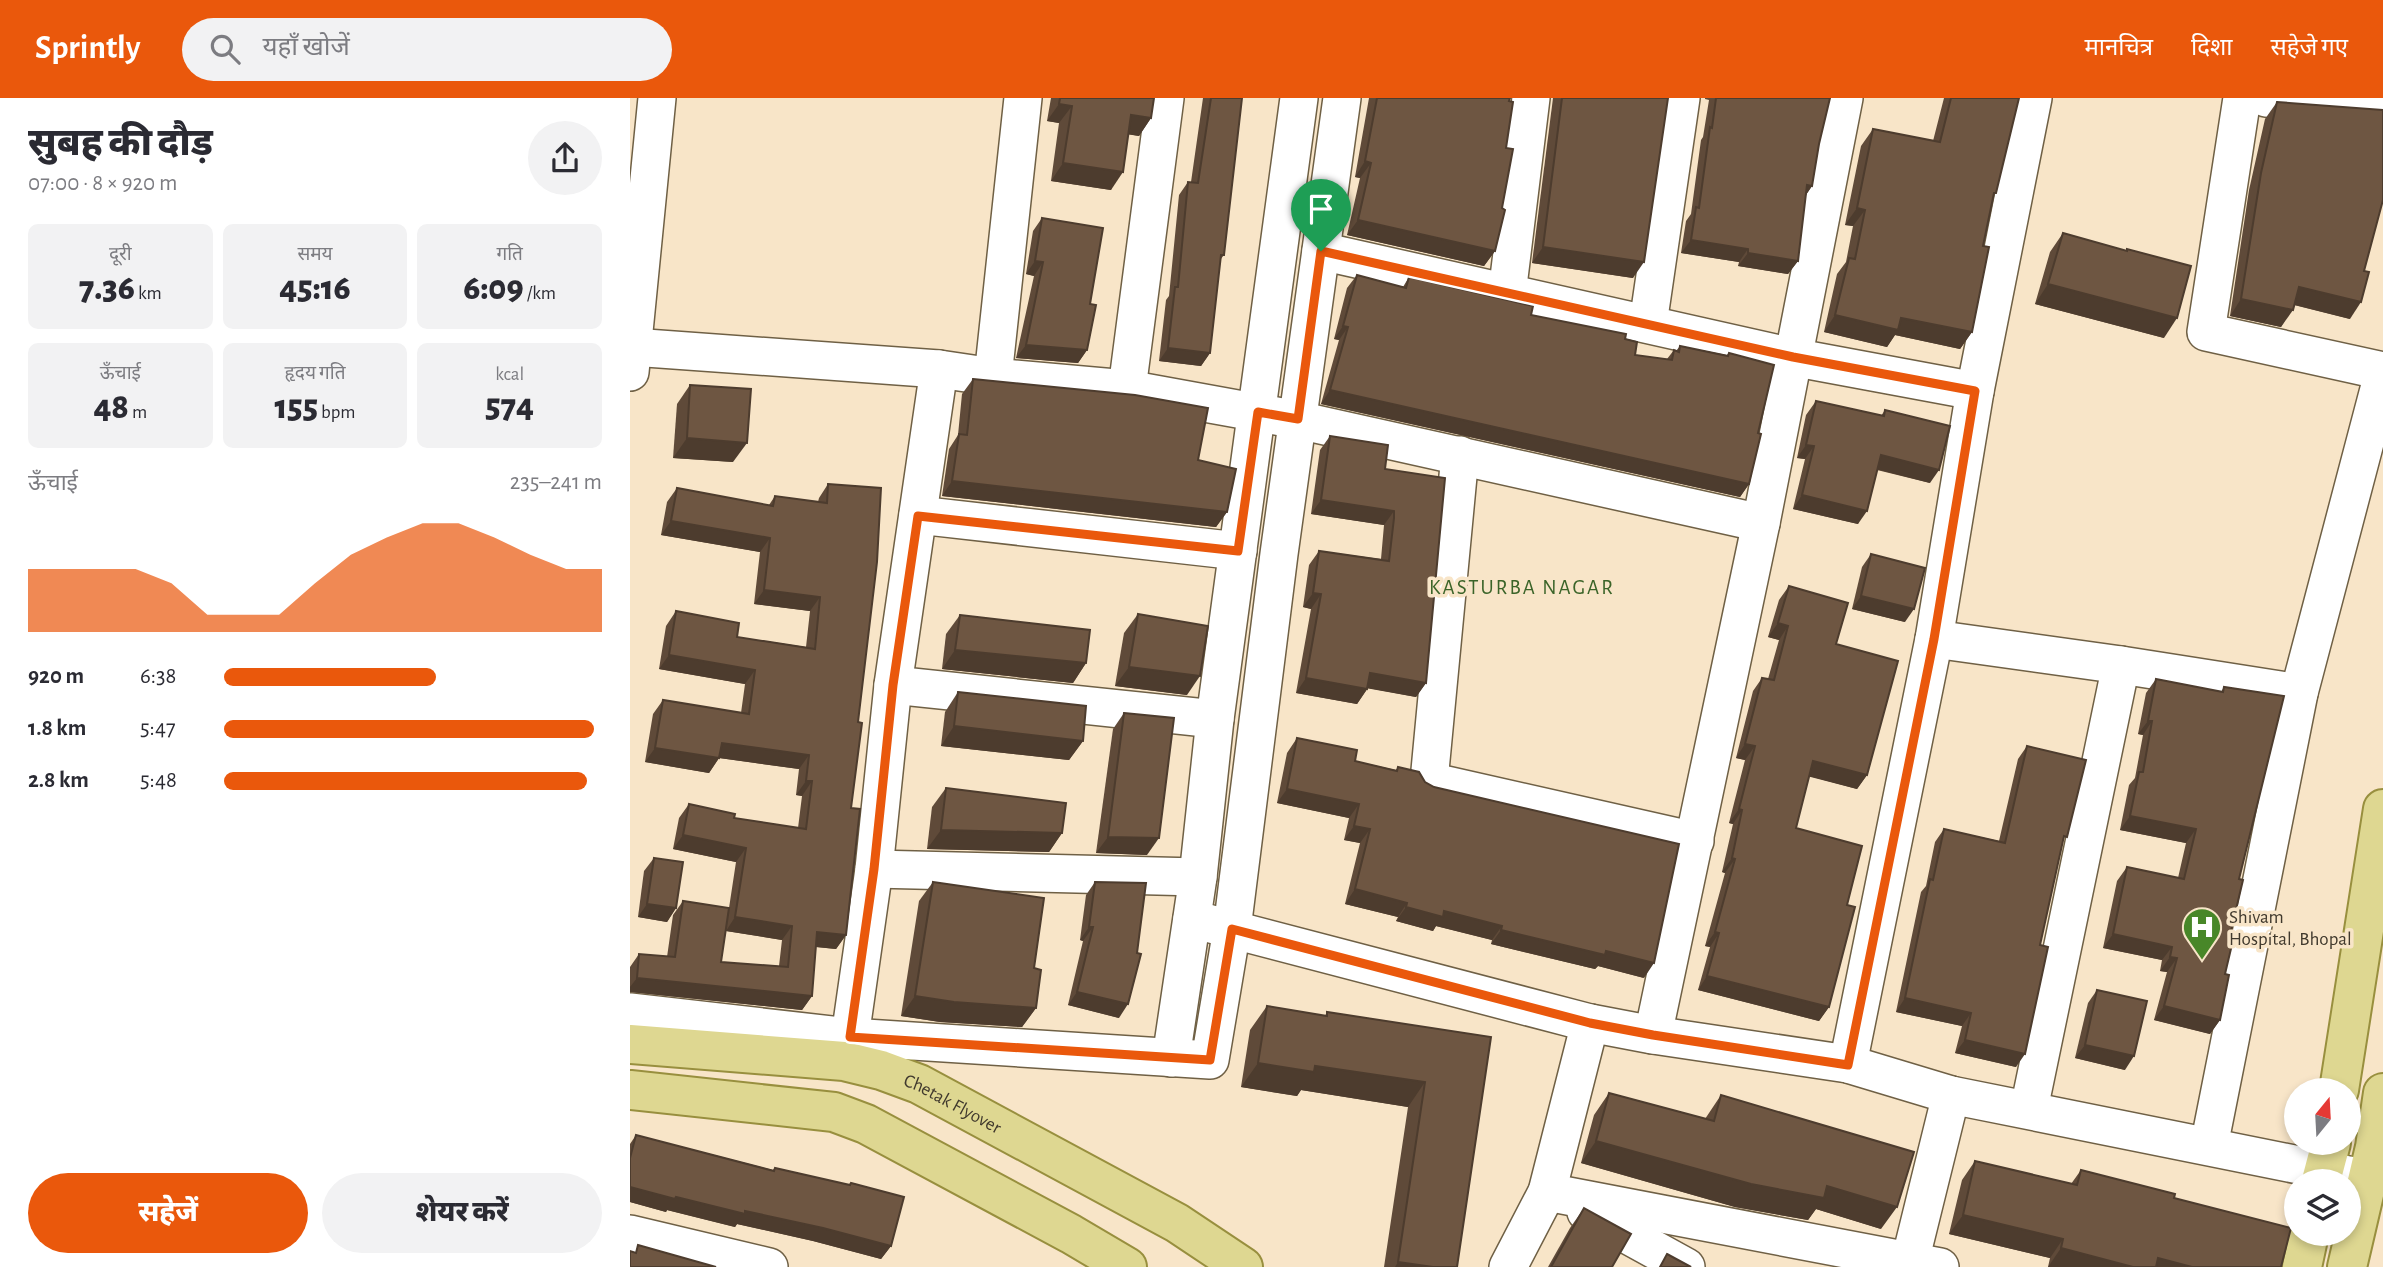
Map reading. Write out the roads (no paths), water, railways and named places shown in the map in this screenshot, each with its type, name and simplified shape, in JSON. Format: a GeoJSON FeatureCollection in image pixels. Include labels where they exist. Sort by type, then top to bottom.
{"type":"FeatureCollection","features":[{"type":"Feature","properties":{"kind":"main road"},"geometry":{"type":"LineString","coordinates":[[2341,1078],[2383,809]]}},
{"type":"Feature","properties":{"kind":"main road","name":"Chetak Flyover"},"geometry":{"type":"LineString","coordinates":[[630,1044],[844,1062],[881,1070],[919,1084],[1177,1223],[1243,1267]]}},
{"type":"Feature","properties":{"kind":"main road"},"geometry":{"type":"LineString","coordinates":[[630,1090],[834,1112],[866,1124],[1071,1234],[1126,1267]]}},
{"type":"Feature","properties":{"kind":"main road"},"geometry":{"type":"LineString","coordinates":[[2347,1267],[2368,1179],[2383,1093]]}},
{"type":"Feature","properties":{"kind":"main road"},"geometry":{"type":"LineString","coordinates":[[2302,1267],[2306,1246]]}},
{"type":"Feature","properties":{"kind":"street"},"geometry":{"type":"LineString","coordinates":[[657,98],[631,359],[939,369],[993,377],[1127,389],[1298,419],[1761,523]]}},
{"type":"Feature","properties":{"kind":"street"},"geometry":{"type":"LineString","coordinates":[[993,377],[1023,98]]}},
{"type":"Feature","properties":{"kind":"street"},"geometry":{"type":"LineString","coordinates":[[1127,389],[1165,98]]}},
{"type":"Feature","properties":{"kind":"street"},"geometry":{"type":"LineString","coordinates":[[1171,1058],[1198,877],[1215,719],[1300,98]]}},
{"type":"Feature","properties":{"kind":"street"},"geometry":{"type":"LineString","coordinates":[[630,1012],[850,1037],[1210,1060],[1232,929],[1342,98]]}},
{"type":"Feature","properties":{"kind":"street"},"geometry":{"type":"LineString","coordinates":[[1507,294],[1531,98]]}},
{"type":"Feature","properties":{"kind":"street"},"geometry":{"type":"LineString","coordinates":[[1648,324],[1681,98]]}},
{"type":"Feature","properties":{"kind":"street"},"geometry":{"type":"LineString","coordinates":[[1653,1035],[1761,523],[1844,98]]}},
{"type":"Feature","properties":{"kind":"street"},"geometry":{"type":"LineString","coordinates":[[1848,1065],[1934,639],[1975,391],[2033,98]]}},
{"type":"Feature","properties":{"kind":"street"},"geometry":{"type":"LineString","coordinates":[[2209,1146],[2299,693],[2383,373],[2206,332],[2242,98]]}},
{"type":"Feature","properties":{"kind":"street"},"geometry":{"type":"LineString","coordinates":[[2266,98],[2383,107]]}},
{"type":"Feature","properties":{"kind":"street"},"geometry":{"type":"LineString","coordinates":[[1321,251],[1793,357],[1975,391]]}},
{"type":"Feature","properties":{"kind":"street"},"geometry":{"type":"LineString","coordinates":[[850,1037],[874,869],[893,685],[939,369]]}},
{"type":"Feature","properties":{"kind":"street"},"geometry":{"type":"LineString","coordinates":[[1460,455],[1429,780],[1695,841]]}},
{"type":"Feature","properties":{"kind":"street"},"geometry":{"type":"LineString","coordinates":[[918,516],[1238,551]]}},
{"type":"Feature","properties":{"kind":"street"},"geometry":{"type":"LineString","coordinates":[[1934,639],[2121,664],[2299,693]]}},
{"type":"Feature","properties":{"kind":"street"},"geometry":{"type":"LineString","coordinates":[[2029,1109],[2121,664]]}},
{"type":"Feature","properties":{"kind":"street"},"geometry":{"type":"LineString","coordinates":[[893,685],[1215,719]]}},
{"type":"Feature","properties":{"kind":"street"},"geometry":{"type":"LineString","coordinates":[[874,869],[1198,877]]}},
{"type":"Feature","properties":{"kind":"street"},"geometry":{"type":"LineString","coordinates":[[1192,919],[1590,1023],[1848,1065],[1951,1095],[2209,1146],[2325,1164],[2368,1179]]}},
{"type":"Feature","properties":{"kind":"street"},"geometry":{"type":"LineString","coordinates":[[1508,1267],[1547,1192],[1590,1023]]}},
{"type":"Feature","properties":{"kind":"street"},"geometry":{"type":"LineString","coordinates":[[1547,1192],[1925,1264],[1951,1095]]}},
{"type":"Feature","properties":{"kind":"street"},"geometry":{"type":"LineString","coordinates":[[1547,1192],[1686,1267]]}},
{"type":"Feature","properties":{"kind":"street"},"geometry":{"type":"LineString","coordinates":[[630,1234],[769,1267]]}},
{"type":"Feature","properties":{"kind":"place","name":"Shivam Hospital, Bhopal"},"geometry":{"type":"Point","coordinates":[2202,961]}},
{"type":"Feature","properties":{"kind":"district","name":"KASTURBA NAGAR"},"geometry":{"type":"Point","coordinates":[1522,587]}}]}
